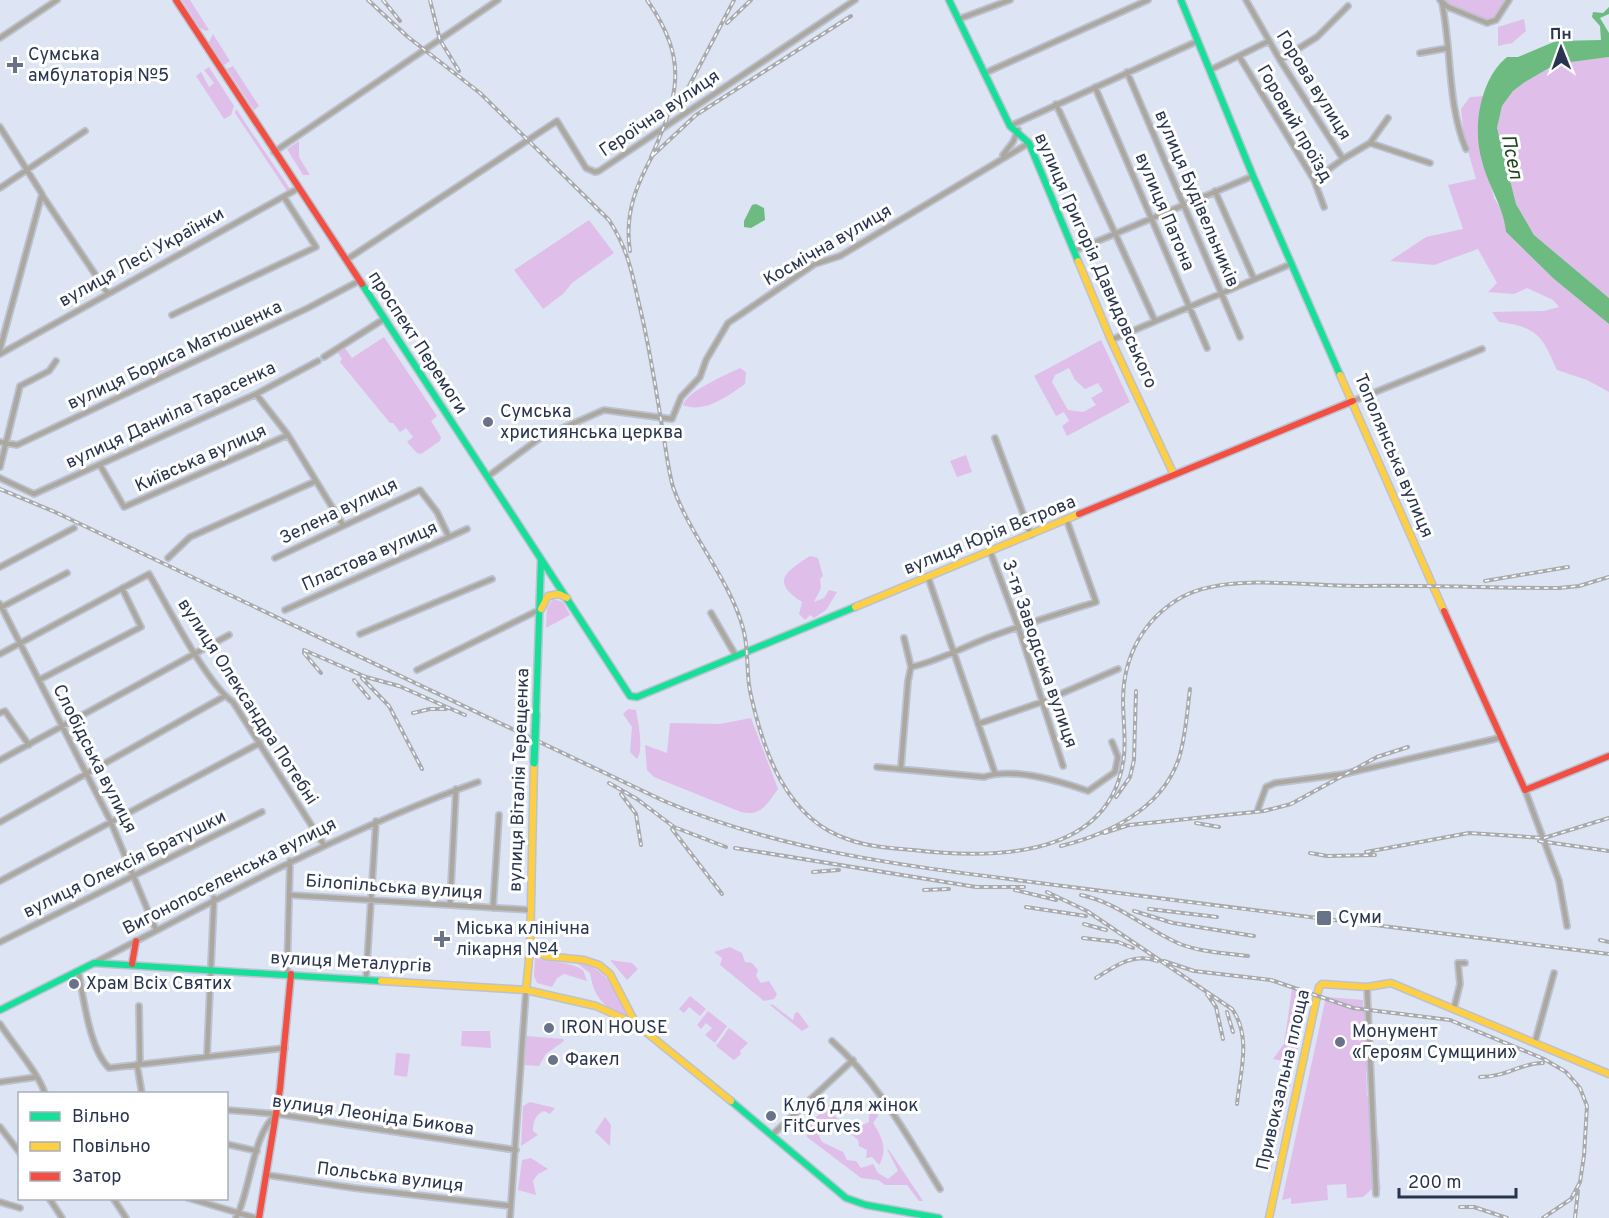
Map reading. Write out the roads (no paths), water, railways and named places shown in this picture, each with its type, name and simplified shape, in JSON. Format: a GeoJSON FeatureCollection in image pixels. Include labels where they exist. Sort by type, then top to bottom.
{"type":"FeatureCollection","features":[{"type":"Feature","properties":{"kind":"main road","name":"проспект Перемоги"},"geometry":{"type":"LineString","coordinates":[[176,0],[630,696],[637,697]]}},
{"type":"Feature","properties":{"kind":"main road","name":"вулиця Григорія Давидовського"},"geometry":{"type":"LineString","coordinates":[[949,0],[1010,126],[1018,130],[1029,143],[1113,343],[1174,475]]}},
{"type":"Feature","properties":{"kind":"main road","name":"Тополянська вулиця"},"geometry":{"type":"LineString","coordinates":[[1181,0],[1291,264],[1499,738],[1525,790]]}},
{"type":"Feature","properties":{"kind":"main road","name":"вулиця Юрія Вєтрова"},"geometry":{"type":"LineString","coordinates":[[637,697],[1353,401]]}},
{"type":"Feature","properties":{"kind":"main road","name":"вулиця Віталія Терещенка"},"geometry":{"type":"LineString","coordinates":[[526,990],[530,949],[541,559]]}},
{"type":"Feature","properties":{"kind":"main road"},"geometry":{"type":"LineString","coordinates":[[541,609],[548,596],[553,594],[569,600]]}},
{"type":"Feature","properties":{"kind":"main road"},"geometry":{"type":"LineString","coordinates":[[1525,790],[1609,756]]}},
{"type":"Feature","properties":{"kind":"main road"},"geometry":{"type":"LineString","coordinates":[[132,964],[133,947],[136,941]]}},
{"type":"Feature","properties":{"kind":"main road","name":"вулиця Металургів"},"geometry":{"type":"LineString","coordinates":[[530,949],[545,956],[584,960],[599,965],[610,974],[636,1024]]}},
{"type":"Feature","properties":{"kind":"main road","name":"вулиця Металургів"},"geometry":{"type":"LineString","coordinates":[[94,963],[526,990],[596,1006],[636,1024],[656,1038],[846,1198],[866,1205],[939,1218]]}},
{"type":"Feature","properties":{"kind":"main road","name":"Вигонопоселенська вулиця"},"geometry":{"type":"LineString","coordinates":[[0,1010],[94,963]]}},
{"type":"Feature","properties":{"kind":"main road"},"geometry":{"type":"LineString","coordinates":[[257,1218],[277,1114],[285,1048],[289,974]]}},
{"type":"Feature","properties":{"kind":"main road","name":"Привокзальна площа"},"geometry":{"type":"LineString","coordinates":[[1269,1218],[1319,987],[1325,983],[1368,987],[1391,983],[1454,1008]]}},
{"type":"Feature","properties":{"kind":"main road"},"geometry":{"type":"LineString","coordinates":[[1454,1008],[1609,1074]]}},
{"type":"Feature","properties":{"kind":"street"},"geometry":{"type":"LineString","coordinates":[[0,38],[57,0]]}},
{"type":"Feature","properties":{"kind":"street"},"geometry":{"type":"LineString","coordinates":[[274,152],[498,0]]}},
{"type":"Feature","properties":{"kind":"street"},"geometry":{"type":"LineString","coordinates":[[959,19],[1010,0]]}},
{"type":"Feature","properties":{"kind":"street"},"geometry":{"type":"LineString","coordinates":[[985,74],[1148,0]]}},
{"type":"Feature","properties":{"kind":"street","name":"Горова вулиця"},"geometry":{"type":"LineString","coordinates":[[1246,0],[1280,60],[1343,159],[1370,143],[1388,118]]}},
{"type":"Feature","properties":{"kind":"street"},"geometry":{"type":"LineString","coordinates":[[1441,2],[1487,23],[1496,20],[1509,0]]}},
{"type":"Feature","properties":{"kind":"street","name":"Героїчна вулиця"},"geometry":{"type":"LineString","coordinates":[[346,260],[557,121],[586,168],[595,172],[599,171],[851,1]]}},
{"type":"Feature","properties":{"kind":"street"},"geometry":{"type":"LineString","coordinates":[[1441,2],[1448,48],[1448,66],[1461,137],[1466,149]]}},
{"type":"Feature","properties":{"kind":"street"},"geometry":{"type":"LineString","coordinates":[[1280,60],[1317,37],[1348,6]]}},
{"type":"Feature","properties":{"kind":"street"},"geometry":{"type":"LineString","coordinates":[[1010,126],[1198,40]]}},
{"type":"Feature","properties":{"kind":"street"},"geometry":{"type":"LineString","coordinates":[[1210,70],[1269,41]]}},
{"type":"Feature","properties":{"kind":"street"},"geometry":{"type":"LineString","coordinates":[[1420,53],[1448,48]]}},
{"type":"Feature","properties":{"kind":"street","name":"Горовий проїзд"},"geometry":{"type":"LineString","coordinates":[[1239,56],[1314,180],[1323,207]]}},
{"type":"Feature","properties":{"kind":"street","name":"вулиця Будівельників"},"geometry":{"type":"LineString","coordinates":[[1127,72],[1240,338]]}},
{"type":"Feature","properties":{"kind":"street","name":"вулиця Патона"},"geometry":{"type":"LineString","coordinates":[[1095,87],[1207,348]]}},
{"type":"Feature","properties":{"kind":"street"},"geometry":{"type":"LineString","coordinates":[[1056,104],[1155,321]]}},
{"type":"Feature","properties":{"kind":"street"},"geometry":{"type":"LineString","coordinates":[[0,127],[108,292]]}},
{"type":"Feature","properties":{"kind":"street"},"geometry":{"type":"LineString","coordinates":[[999,159],[1013,142],[1018,130]]}},
{"type":"Feature","properties":{"kind":"street"},"geometry":{"type":"LineString","coordinates":[[0,188],[85,131]]}},
{"type":"Feature","properties":{"kind":"street","name":"Космічна вулиця"},"geometry":{"type":"LineString","coordinates":[[487,477],[540,438],[604,410],[672,418],[681,397],[700,377],[706,360],[728,323],[815,264],[840,256],[1029,143]]}},
{"type":"Feature","properties":{"kind":"street","name":"Горова вулиця"},"geometry":{"type":"LineString","coordinates":[[1370,143],[1430,163]]}},
{"type":"Feature","properties":{"kind":"street"},"geometry":{"type":"LineString","coordinates":[[1314,180],[1343,159]]}},
{"type":"Feature","properties":{"kind":"street"},"geometry":{"type":"LineString","coordinates":[[1074,251],[1253,176]]}},
{"type":"Feature","properties":{"kind":"street","name":"вулиця Лесі Українки"},"geometry":{"type":"LineString","coordinates":[[0,352],[299,188]]}},
{"type":"Feature","properties":{"kind":"street"},"geometry":{"type":"LineString","coordinates":[[1215,191],[1254,279]]}},
{"type":"Feature","properties":{"kind":"street"},"geometry":{"type":"LineString","coordinates":[[0,352],[42,194]]}},
{"type":"Feature","properties":{"kind":"street"},"geometry":{"type":"LineString","coordinates":[[172,315],[316,246],[284,197]]}},
{"type":"Feature","properties":{"kind":"street"},"geometry":{"type":"LineString","coordinates":[[1113,343],[1155,321],[1291,264]]}},
{"type":"Feature","properties":{"kind":"street","name":"вулиця Бориса Матюшенка"},"geometry":{"type":"LineString","coordinates":[[3,442],[17,445],[308,308],[359,281]]}},
{"type":"Feature","properties":{"kind":"street"},"geometry":{"type":"LineString","coordinates":[[324,357],[384,319]]}},
{"type":"Feature","properties":{"kind":"street"},"geometry":{"type":"LineString","coordinates":[[1353,401],[1482,349]]}},
{"type":"Feature","properties":{"kind":"street"},"geometry":{"type":"LineString","coordinates":[[0,467],[3,442],[20,386],[49,371],[56,361]]}},
{"type":"Feature","properties":{"kind":"street","name":"вулиця Даниіла Тарасенка"},"geometry":{"type":"LineString","coordinates":[[0,478],[6,483],[34,494],[256,394],[318,361]]}},
{"type":"Feature","properties":{"kind":"street"},"geometry":{"type":"LineString","coordinates":[[256,394],[288,435],[343,525]]}},
{"type":"Feature","properties":{"kind":"street","name":"Київська вулиця"},"geometry":{"type":"LineString","coordinates":[[99,465],[124,507],[288,435]]}},
{"type":"Feature","properties":{"kind":"street"},"geometry":{"type":"LineString","coordinates":[[995,438],[1031,536]]}},
{"type":"Feature","properties":{"kind":"street"},"geometry":{"type":"LineString","coordinates":[[168,558],[190,537],[316,481]]}},
{"type":"Feature","properties":{"kind":"street","name":"Зелена вулиця"},"geometry":{"type":"LineString","coordinates":[[275,558],[420,490],[437,512],[449,537]]}},
{"type":"Feature","properties":{"kind":"street"},"geometry":{"type":"LineString","coordinates":[[911,667],[933,662],[954,651],[1018,626],[1096,602],[1067,521]]}},
{"type":"Feature","properties":{"kind":"street"},"geometry":{"type":"LineString","coordinates":[[0,567],[74,528]]}},
{"type":"Feature","properties":{"kind":"street","name":"Пластова вулиця"},"geometry":{"type":"LineString","coordinates":[[285,610],[466,529]]}},
{"type":"Feature","properties":{"kind":"street","name":"3-тя Заводська вулиця"},"geometry":{"type":"LineString","coordinates":[[990,551],[1018,626],[1063,766]]}},
{"type":"Feature","properties":{"kind":"street"},"geometry":{"type":"LineString","coordinates":[[1,606],[67,573]]}},
{"type":"Feature","properties":{"kind":"street","name":"вулиця Олександра Потебні"},"geometry":{"type":"LineString","coordinates":[[122,588],[149,574],[195,653],[225,696],[233,702],[324,845]]}},
{"type":"Feature","properties":{"kind":"street"},"geometry":{"type":"LineString","coordinates":[[928,577],[995,773]]}},
{"type":"Feature","properties":{"kind":"street"},"geometry":{"type":"LineString","coordinates":[[360,634],[492,579]]}},
{"type":"Feature","properties":{"kind":"street"},"geometry":{"type":"LineString","coordinates":[[0,654],[122,588],[141,627],[39,680]]}},
{"type":"Feature","properties":{"kind":"street","name":"Слобідська вулиця"},"geometry":{"type":"LineString","coordinates":[[1,606],[88,774],[135,875],[156,930]]}},
{"type":"Feature","properties":{"kind":"street"},"geometry":{"type":"LineString","coordinates":[[417,670],[541,609]]}},
{"type":"Feature","properties":{"kind":"street"},"geometry":{"type":"LineString","coordinates":[[711,613],[736,656]]}},
{"type":"Feature","properties":{"kind":"street"},"geometry":{"type":"LineString","coordinates":[[0,760],[62,724],[229,635]]}},
{"type":"Feature","properties":{"kind":"street"},"geometry":{"type":"LineString","coordinates":[[901,768],[911,667],[904,638]]}},
{"type":"Feature","properties":{"kind":"street"},"geometry":{"type":"LineString","coordinates":[[978,724],[1042,702],[1118,669]]}},
{"type":"Feature","properties":{"kind":"street"},"geometry":{"type":"LineString","coordinates":[[0,822],[225,696]]}},
{"type":"Feature","properties":{"kind":"street"},"geometry":{"type":"LineString","coordinates":[[0,713],[5,711],[29,745]]}},
{"type":"Feature","properties":{"kind":"street"},"geometry":{"type":"LineString","coordinates":[[1258,809],[1266,787],[1275,783],[1344,774],[1499,738]]}},
{"type":"Feature","properties":{"kind":"street"},"geometry":{"type":"LineString","coordinates":[[877,767],[984,777],[995,773],[1056,780],[1088,791],[1115,772],[1118,757],[1112,742]]}},
{"type":"Feature","properties":{"kind":"street"},"geometry":{"type":"LineString","coordinates":[[0,881],[110,820],[260,743]]}},
{"type":"Feature","properties":{"kind":"street","name":"Вигонопоселенська вулиця"},"geometry":{"type":"LineString","coordinates":[[94,963],[214,898],[290,861],[376,821],[478,782]]}},
{"type":"Feature","properties":{"kind":"street"},"geometry":{"type":"LineString","coordinates":[[450,905],[456,789]]}},
{"type":"Feature","properties":{"kind":"street","name":"Тополянська вулиця"},"geometry":{"type":"LineString","coordinates":[[1525,790],[1559,880],[1567,926]]}},
{"type":"Feature","properties":{"kind":"street","name":"вулиця Олексія Братушки"},"geometry":{"type":"LineString","coordinates":[[0,942],[262,812]]}},
{"type":"Feature","properties":{"kind":"street"},"geometry":{"type":"LineString","coordinates":[[493,908],[499,815]]}},
{"type":"Feature","properties":{"kind":"street"},"geometry":{"type":"LineString","coordinates":[[366,979],[376,821]]}},
{"type":"Feature","properties":{"kind":"street"},"geometry":{"type":"LineString","coordinates":[[289,974],[290,861]]}},
{"type":"Feature","properties":{"kind":"street","name":"Білопільська вулиця"},"geometry":{"type":"LineString","coordinates":[[290,895],[531,910]]}},
{"type":"Feature","properties":{"kind":"street"},"geometry":{"type":"LineString","coordinates":[[207,1055],[214,898]]}},
{"type":"Feature","properties":{"kind":"street"},"geometry":{"type":"LineString","coordinates":[[1454,1008],[1460,984],[1458,963],[1465,963]]}},
{"type":"Feature","properties":{"kind":"street"},"geometry":{"type":"LineString","coordinates":[[78,971],[93,1038],[102,1061],[110,1068],[207,1055],[285,1048]]}},
{"type":"Feature","properties":{"kind":"street"},"geometry":{"type":"LineString","coordinates":[[1535,1042],[1554,973]]}},
{"type":"Feature","properties":{"kind":"street"},"geometry":{"type":"LineString","coordinates":[[1368,987],[1376,1194]]}},
{"type":"Feature","properties":{"kind":"street","name":"вулиця Віталія Терещенка"},"geometry":{"type":"LineString","coordinates":[[510,1218],[526,990]]}},
{"type":"Feature","properties":{"kind":"street"},"geometry":{"type":"LineString","coordinates":[[139,1006],[138,1064],[142,1092]]}},
{"type":"Feature","properties":{"kind":"street"},"geometry":{"type":"LineString","coordinates":[[0,1024],[38,1077],[44,1092]]}},
{"type":"Feature","properties":{"kind":"street"},"geometry":{"type":"LineString","coordinates":[[832,1041],[853,1060],[880,1095],[940,1189]]}},
{"type":"Feature","properties":{"kind":"street"},"geometry":{"type":"LineString","coordinates":[[772,1135],[853,1060]]}},
{"type":"Feature","properties":{"kind":"street"},"geometry":{"type":"LineString","coordinates":[[0,1082],[38,1077]]}},
{"type":"Feature","properties":{"kind":"street","name":"вулиця Леоніда Бикова"},"geometry":{"type":"LineString","coordinates":[[228,1110],[277,1114],[516,1149]]}},
{"type":"Feature","properties":{"kind":"street"},"geometry":{"type":"LineString","coordinates":[[238,1215],[257,1151],[269,1120],[277,1114]]}},
{"type":"Feature","properties":{"kind":"street"},"geometry":{"type":"LineString","coordinates":[[0,1127],[18,1150]]}},
{"type":"Feature","properties":{"kind":"street"},"geometry":{"type":"LineString","coordinates":[[228,1144],[257,1151]]}},
{"type":"Feature","properties":{"kind":"street","name":"Польська вулиця"},"geometry":{"type":"LineString","coordinates":[[267,1175],[374,1191],[511,1206]]}},
{"type":"Feature","properties":{"kind":"street"},"geometry":{"type":"LineString","coordinates":[[51,1200],[62,1218]]}},
{"type":"Feature","properties":{"kind":"street"},"geometry":{"type":"LineString","coordinates":[[114,1200],[126,1218]]}},
{"type":"Feature","properties":{"kind":"street"},"geometry":{"type":"LineString","coordinates":[[194,1200],[238,1215],[257,1218]]}},
{"type":"Feature","properties":{"kind":"street"},"geometry":{"type":"LineString","coordinates":[[0,1202],[20,1208]]}},
{"type":"Feature","properties":{"kind":"railway"},"geometry":{"type":"LineString","coordinates":[[368,0],[408,37],[480,93],[609,220],[616,231],[629,263],[644,323],[673,487],[689,523],[737,610],[745,636],[750,691],[755,714],[770,759],[794,800],[809,817],[828,830],[850,840],[873,846],[977,854],[1011,852],[1043,845],[1073,834],[1097,816],[1115,790],[1124,756],[1124,685],[1131,655],[1138,641],[1156,616],[1168,606],[1201,589],[1222,585],[1269,582],[1340,586],[1559,588],[1579,586],[1609,577]]}},
{"type":"Feature","properties":{"kind":"railway"},"geometry":{"type":"LineString","coordinates":[[383,0],[400,21]]}},
{"type":"Feature","properties":{"kind":"railway"},"geometry":{"type":"LineString","coordinates":[[430,0],[440,40],[459,71]]}},
{"type":"Feature","properties":{"kind":"railway"},"geometry":{"type":"LineString","coordinates":[[647,0],[669,41],[674,60],[675,78],[668,115],[651,157],[696,115],[851,16]]}},
{"type":"Feature","properties":{"kind":"railway"},"geometry":{"type":"LineString","coordinates":[[677,109],[734,0]]}},
{"type":"Feature","properties":{"kind":"railway"},"geometry":{"type":"LineString","coordinates":[[727,23],[751,0]]}},
{"type":"Feature","properties":{"kind":"railway"},"geometry":{"type":"LineString","coordinates":[[630,251],[631,211],[638,187],[655,151]]}},
{"type":"Feature","properties":{"kind":"railway"},"geometry":{"type":"LineString","coordinates":[[0,489],[55,512],[664,801],[712,820],[761,835],[911,866],[1609,954]]}},
{"type":"Feature","properties":{"kind":"railway"},"geometry":{"type":"LineString","coordinates":[[1485,581],[1568,567]]}},
{"type":"Feature","properties":{"kind":"railway"},"geometry":{"type":"LineString","coordinates":[[304,650],[366,677],[399,686],[465,715]]}},
{"type":"Feature","properties":{"kind":"railway"},"geometry":{"type":"LineString","coordinates":[[304,653],[321,673]]}},
{"type":"Feature","properties":{"kind":"railway"},"geometry":{"type":"LineString","coordinates":[[362,678],[389,706],[422,769]]}},
{"type":"Feature","properties":{"kind":"railway"},"geometry":{"type":"LineString","coordinates":[[354,680],[369,698]]}},
{"type":"Feature","properties":{"kind":"railway"},"geometry":{"type":"LineString","coordinates":[[1061,846],[1097,834],[1132,817],[1160,792],[1179,758],[1185,732],[1190,689]]}},
{"type":"Feature","properties":{"kind":"railway"},"geometry":{"type":"LineString","coordinates":[[1116,797],[1130,777],[1134,760],[1136,691]]}},
{"type":"Feature","properties":{"kind":"railway"},"geometry":{"type":"LineString","coordinates":[[413,713],[430,709],[446,709]]}},
{"type":"Feature","properties":{"kind":"railway"},"geometry":{"type":"LineString","coordinates":[[1104,833],[1129,825],[1264,811],[1291,804],[1377,757],[1408,747]]}},
{"type":"Feature","properties":{"kind":"railway"},"geometry":{"type":"LineString","coordinates":[[609,783],[637,799],[674,827],[726,847]]}},
{"type":"Feature","properties":{"kind":"railway"},"geometry":{"type":"LineString","coordinates":[[621,794],[636,814],[641,845]]}},
{"type":"Feature","properties":{"kind":"railway"},"geometry":{"type":"LineString","coordinates":[[1366,852],[1469,833],[1544,838],[1609,818]]}},
{"type":"Feature","properties":{"kind":"railway"},"geometry":{"type":"LineString","coordinates":[[1196,823],[1219,827]]}},
{"type":"Feature","properties":{"kind":"railway"},"geometry":{"type":"LineString","coordinates":[[672,829],[722,894]]}},
{"type":"Feature","properties":{"kind":"railway"},"geometry":{"type":"LineString","coordinates":[[1539,841],[1609,851]]}},
{"type":"Feature","properties":{"kind":"railway"},"geometry":{"type":"LineString","coordinates":[[735,848],[976,887],[1024,887]]}},
{"type":"Feature","properties":{"kind":"railway"},"geometry":{"type":"LineString","coordinates":[[1310,853],[1327,856],[1375,855]]}},
{"type":"Feature","properties":{"kind":"railway"},"geometry":{"type":"LineString","coordinates":[[813,872],[839,870]]}},
{"type":"Feature","properties":{"kind":"railway"},"geometry":{"type":"LineString","coordinates":[[924,890],[949,889]]}},
{"type":"Feature","properties":{"kind":"railway"},"geometry":{"type":"LineString","coordinates":[[1015,890],[1056,900]]}},
{"type":"Feature","properties":{"kind":"railway"},"geometry":{"type":"LineString","coordinates":[[1047,892],[1087,911],[1232,1009],[1242,1031],[1243,1043],[1237,1104]]}},
{"type":"Feature","properties":{"kind":"railway"},"geometry":{"type":"LineString","coordinates":[[1081,895],[1108,904],[1167,938],[1188,947],[1248,956]]}},
{"type":"Feature","properties":{"kind":"railway"},"geometry":{"type":"LineString","coordinates":[[1026,907],[1086,916]]}},
{"type":"Feature","properties":{"kind":"railway"},"geometry":{"type":"LineString","coordinates":[[1149,909],[1217,917]]}},
{"type":"Feature","properties":{"kind":"railway"},"geometry":{"type":"LineString","coordinates":[[1134,911],[1173,923],[1254,936]]}},
{"type":"Feature","properties":{"kind":"railway"},"geometry":{"type":"LineString","coordinates":[[1084,924],[1106,930]]}},
{"type":"Feature","properties":{"kind":"railway"},"geometry":{"type":"LineString","coordinates":[[1083,938],[1118,942],[1133,948]]}},
{"type":"Feature","properties":{"kind":"railway"},"geometry":{"type":"LineString","coordinates":[[1600,940],[1609,942]]}},
{"type":"Feature","properties":{"kind":"railway"},"geometry":{"type":"LineString","coordinates":[[1096,978],[1133,959],[1157,961]]}},
{"type":"Feature","properties":{"kind":"railway"},"geometry":{"type":"LineString","coordinates":[[1164,961],[1194,971],[1271,980],[1353,1008],[1450,1020],[1544,1059],[1566,1072],[1580,1088],[1587,1106],[1580,1182],[1571,1199],[1543,1218]]}},
{"type":"Feature","properties":{"kind":"railway"},"geometry":{"type":"LineString","coordinates":[[1207,994],[1216,1007],[1223,1039]]}},
{"type":"Feature","properties":{"kind":"railway"},"geometry":{"type":"LineString","coordinates":[[1227,1012],[1233,1032]]}},
{"type":"Feature","properties":{"kind":"railway"},"geometry":{"type":"LineString","coordinates":[[1480,1077],[1498,1075],[1527,1065],[1543,1063]]}},
{"type":"Feature","properties":{"kind":"railway"},"geometry":{"type":"LineString","coordinates":[[1575,1218],[1578,1191]]}},
{"type":"Feature","properties":{"kind":"railway"},"geometry":{"type":"LineString","coordinates":[[1460,1207],[1474,1207],[1507,1218]]}},
{"type":"Feature","properties":{"kind":"place","name":"Сумська амбулаторія №5"},"geometry":{"type":"Point","coordinates":[15,65]}},
{"type":"Feature","properties":{"kind":"place","name":"Сумська християнська церква"},"geometry":{"type":"Point","coordinates":[488,422]}},
{"type":"Feature","properties":{"kind":"place","name":"Суми"},"geometry":{"type":"Point","coordinates":[1324,918]}},
{"type":"Feature","properties":{"kind":"place","name":"Міська клінічна лікарня №4"},"geometry":{"type":"Point","coordinates":[442,939]}},
{"type":"Feature","properties":{"kind":"place","name":"Храм Всіх Святих"},"geometry":{"type":"Point","coordinates":[74,984]}},
{"type":"Feature","properties":{"kind":"place","name":"IRON HOUSE"},"geometry":{"type":"Point","coordinates":[549,1028]}},
{"type":"Feature","properties":{"kind":"place","name":"Монумент «Героям Сумщини»"},"geometry":{"type":"Point","coordinates":[1340,1042]}},
{"type":"Feature","properties":{"kind":"place","name":"Факел"},"geometry":{"type":"Point","coordinates":[553,1060]}},
{"type":"Feature","properties":{"kind":"place","name":"Клуб для жінок FitCurves"},"geometry":{"type":"Point","coordinates":[771,1116]}},
{"type":"Feature","properties":{"kind":"water label","name":"Псел"},"geometry":{"type":"Point","coordinates":[1511,157]}}]}
